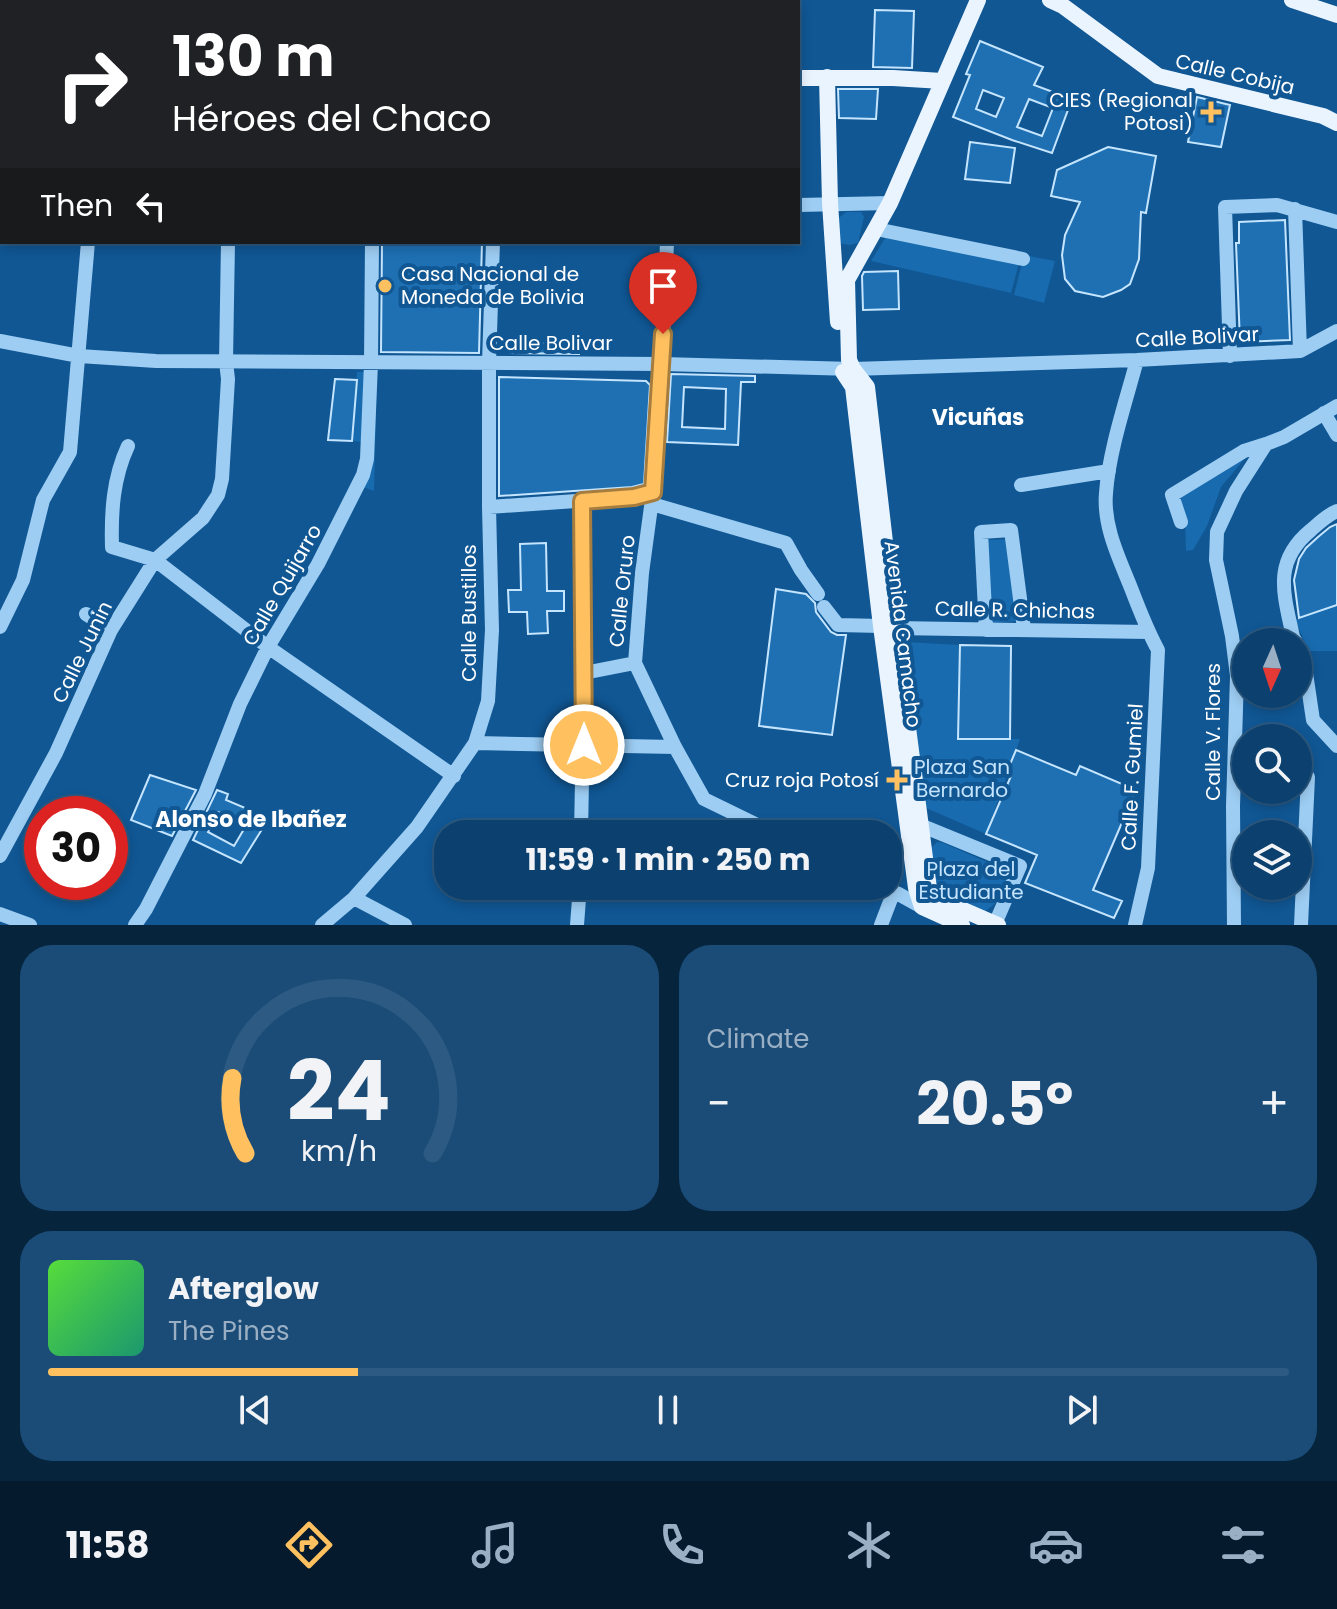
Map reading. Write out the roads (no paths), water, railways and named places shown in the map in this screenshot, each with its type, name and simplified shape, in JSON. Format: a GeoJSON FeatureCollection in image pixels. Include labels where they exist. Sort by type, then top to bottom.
{"type":"FeatureCollection","features":[{"type":"Feature","properties":{"kind":"main road"},"geometry":{"type":"LineString","coordinates":[[847,369],[847,280],[890,203],[978,0]]}},
{"type":"Feature","properties":{"kind":"main road","name":"Calle Cobija"},"geometry":{"type":"LineString","coordinates":[[1050,0],[1063,6],[1158,76],[1323,116],[1337,123]]}},
{"type":"Feature","properties":{"kind":"main road"},"geometry":{"type":"LineString","coordinates":[[1292,0],[1337,15]]}},
{"type":"Feature","properties":{"kind":"main road"},"geometry":{"type":"LineString","coordinates":[[827,77],[833,260],[847,369]]}},
{"type":"Feature","properties":{"kind":"main road"},"geometry":{"type":"LineString","coordinates":[[800,78],[942,81]]}},
{"type":"Feature","properties":{"kind":"main road","name":"Avenida Camacho"},"geometry":{"type":"LineString","coordinates":[[847,369],[853,387],[920,825],[923,897]]}},
{"type":"Feature","properties":{"kind":"main road","name":"Avenida Camacho"},"geometry":{"type":"LineString","coordinates":[[888,627],[923,897]]}},
{"type":"Feature","properties":{"kind":"main road"},"geometry":{"type":"LineString","coordinates":[[923,897],[996,924]]}},
{"type":"Feature","properties":{"kind":"main road"},"geometry":{"type":"LineString","coordinates":[[923,897],[962,925]]}},
{"type":"Feature","properties":{"kind":"street"},"geometry":{"type":"LineString","coordinates":[[800,205],[890,203]]}},
{"type":"Feature","properties":{"kind":"street"},"geometry":{"type":"LineString","coordinates":[[1230,356],[1225,207],[1277,205],[1337,222]]}},
{"type":"Feature","properties":{"kind":"street"},"geometry":{"type":"LineString","coordinates":[[1295,209],[1300,351]]}},
{"type":"Feature","properties":{"kind":"street"},"geometry":{"type":"LineString","coordinates":[[876,229],[1023,259]]}},
{"type":"Feature","properties":{"kind":"street"},"geometry":{"type":"LineString","coordinates":[[0,627],[23,580],[43,500],[70,452],[88,244]]}},
{"type":"Feature","properties":{"kind":"street","name":"Calle Junin"},"geometry":{"type":"LineString","coordinates":[[0,856],[56,753],[111,630],[155,560],[203,518],[218,495],[222,479],[227,393],[228,244]]}},
{"type":"Feature","properties":{"kind":"street","name":"Calle Quijarro"},"geometry":{"type":"LineString","coordinates":[[135,925],[205,794],[240,704],[268,647],[318,564],[363,475],[367,459],[371,363],[372,244]]}},
{"type":"Feature","properties":{"kind":"street","name":"Calle Bustillos"},"geometry":{"type":"LineString","coordinates":[[322,925],[354,898],[417,827],[475,743],[488,701],[492,630],[489,363],[493,244]]}},
{"type":"Feature","properties":{"kind":"street","name":"Calle Oruro"},"geometry":{"type":"LineString","coordinates":[[667,244],[653,498],[642,573],[635,663],[704,799],[747,820]]}},
{"type":"Feature","properties":{"kind":"street"},"geometry":{"type":"LineString","coordinates":[[833,260],[856,263]]}},
{"type":"Feature","properties":{"kind":"street","name":"Calle Bolivar"},"geometry":{"type":"LineString","coordinates":[[1,345],[79,356],[156,361],[662,364],[847,369],[1137,360],[1300,351],[1337,331]]}},
{"type":"Feature","properties":{"kind":"street","name":"Calle F. Gumiel"},"geometry":{"type":"LineString","coordinates":[[1135,925],[1148,868],[1158,650],[1113,544],[1106,509],[1109,471],[1137,360]]}},
{"type":"Feature","properties":{"kind":"street"},"geometry":{"type":"LineString","coordinates":[[1181,522],[1172,495],[1244,451],[1284,437],[1331,409],[1337,435]]}},
{"type":"Feature","properties":{"kind":"street","name":"Calle V. Flores"},"geometry":{"type":"LineString","coordinates":[[1234,925],[1233,806],[1237,676],[1216,560],[1217,532],[1236,491],[1266,444]]}},
{"type":"Feature","properties":{"kind":"street"},"geometry":{"type":"LineString","coordinates":[[128,446],[120,462],[111,510],[112,547],[155,560],[268,647],[454,776]]}},
{"type":"Feature","properties":{"kind":"street"},"geometry":{"type":"LineString","coordinates":[[1021,485],[1109,471]]}},
{"type":"Feature","properties":{"kind":"street"},"geometry":{"type":"LineString","coordinates":[[489,507],[653,498]]}},
{"type":"Feature","properties":{"kind":"street","name":"Calle R. Chichas"},"geometry":{"type":"LineString","coordinates":[[653,498],[786,543],[838,625],[1149,632]]}},
{"type":"Feature","properties":{"kind":"street"},"geometry":{"type":"LineString","coordinates":[[581,820],[584,745],[582,501]]}},
{"type":"Feature","properties":{"kind":"street"},"geometry":{"type":"LineString","coordinates":[[1291,628],[1283,590],[1285,562],[1305,534],[1337,511]]}},
{"type":"Feature","properties":{"kind":"street"},"geometry":{"type":"LineString","coordinates":[[986,630],[981,532],[1011,530],[1024,629]]}},
{"type":"Feature","properties":{"kind":"street"},"geometry":{"type":"LineString","coordinates":[[86,614],[111,630]]}},
{"type":"Feature","properties":{"kind":"street"},"geometry":{"type":"LineString","coordinates":[[584,673],[635,663]]}},
{"type":"Feature","properties":{"kind":"street"},"geometry":{"type":"LineString","coordinates":[[1311,708],[1313,738]]}},
{"type":"Feature","properties":{"kind":"street"},"geometry":{"type":"LineString","coordinates":[[1313,720],[1337,746]]}},
{"type":"Feature","properties":{"kind":"street"},"geometry":{"type":"LineString","coordinates":[[475,743],[675,747]]}},
{"type":"Feature","properties":{"kind":"street"},"geometry":{"type":"LineString","coordinates":[[1301,925],[1307,804]]}},
{"type":"Feature","properties":{"kind":"street"},"geometry":{"type":"LineString","coordinates":[[920,825],[1020,866],[996,924]]}},
{"type":"Feature","properties":{"kind":"street"},"geometry":{"type":"LineString","coordinates":[[902,892],[923,897]]}},
{"type":"Feature","properties":{"kind":"street"},"geometry":{"type":"LineString","coordinates":[[354,898],[405,925]]}},
{"type":"Feature","properties":{"kind":"street"},"geometry":{"type":"LineString","coordinates":[[577,925],[579,900]]}},
{"type":"Feature","properties":{"kind":"street"},"geometry":{"type":"LineString","coordinates":[[881,925],[887,900]]}},
{"type":"Feature","properties":{"kind":"street"},"geometry":{"type":"LineString","coordinates":[[0,914],[30,925]]}},
{"type":"Feature","properties":{"kind":"place","name":"CIES (Regional Potosi)"},"geometry":{"type":"Point","coordinates":[1211,112]}},
{"type":"Feature","properties":{"kind":"place","name":"Casa Nacional de Moneda de Bolivia"},"geometry":{"type":"Point","coordinates":[385,286]}},
{"type":"Feature","properties":{"kind":"place","name":"Cruz roja Potosí"},"geometry":{"type":"Point","coordinates":[897,780]}},
{"type":"Feature","properties":{"kind":"district","name":"Vicuñas"},"geometry":{"type":"Point","coordinates":[978,417]}},
{"type":"Feature","properties":{"kind":"district","name":"Alonso de Ibañez"},"geometry":{"type":"Point","coordinates":[251,819]}},
{"type":"Feature","properties":{"kind":"park label","name":"Plaza San Bernardo"},"geometry":{"type":"Point","coordinates":[962,778]}},
{"type":"Feature","properties":{"kind":"park label","name":"Plaza del Estudiante"},"geometry":{"type":"Point","coordinates":[971,880]}}]}
